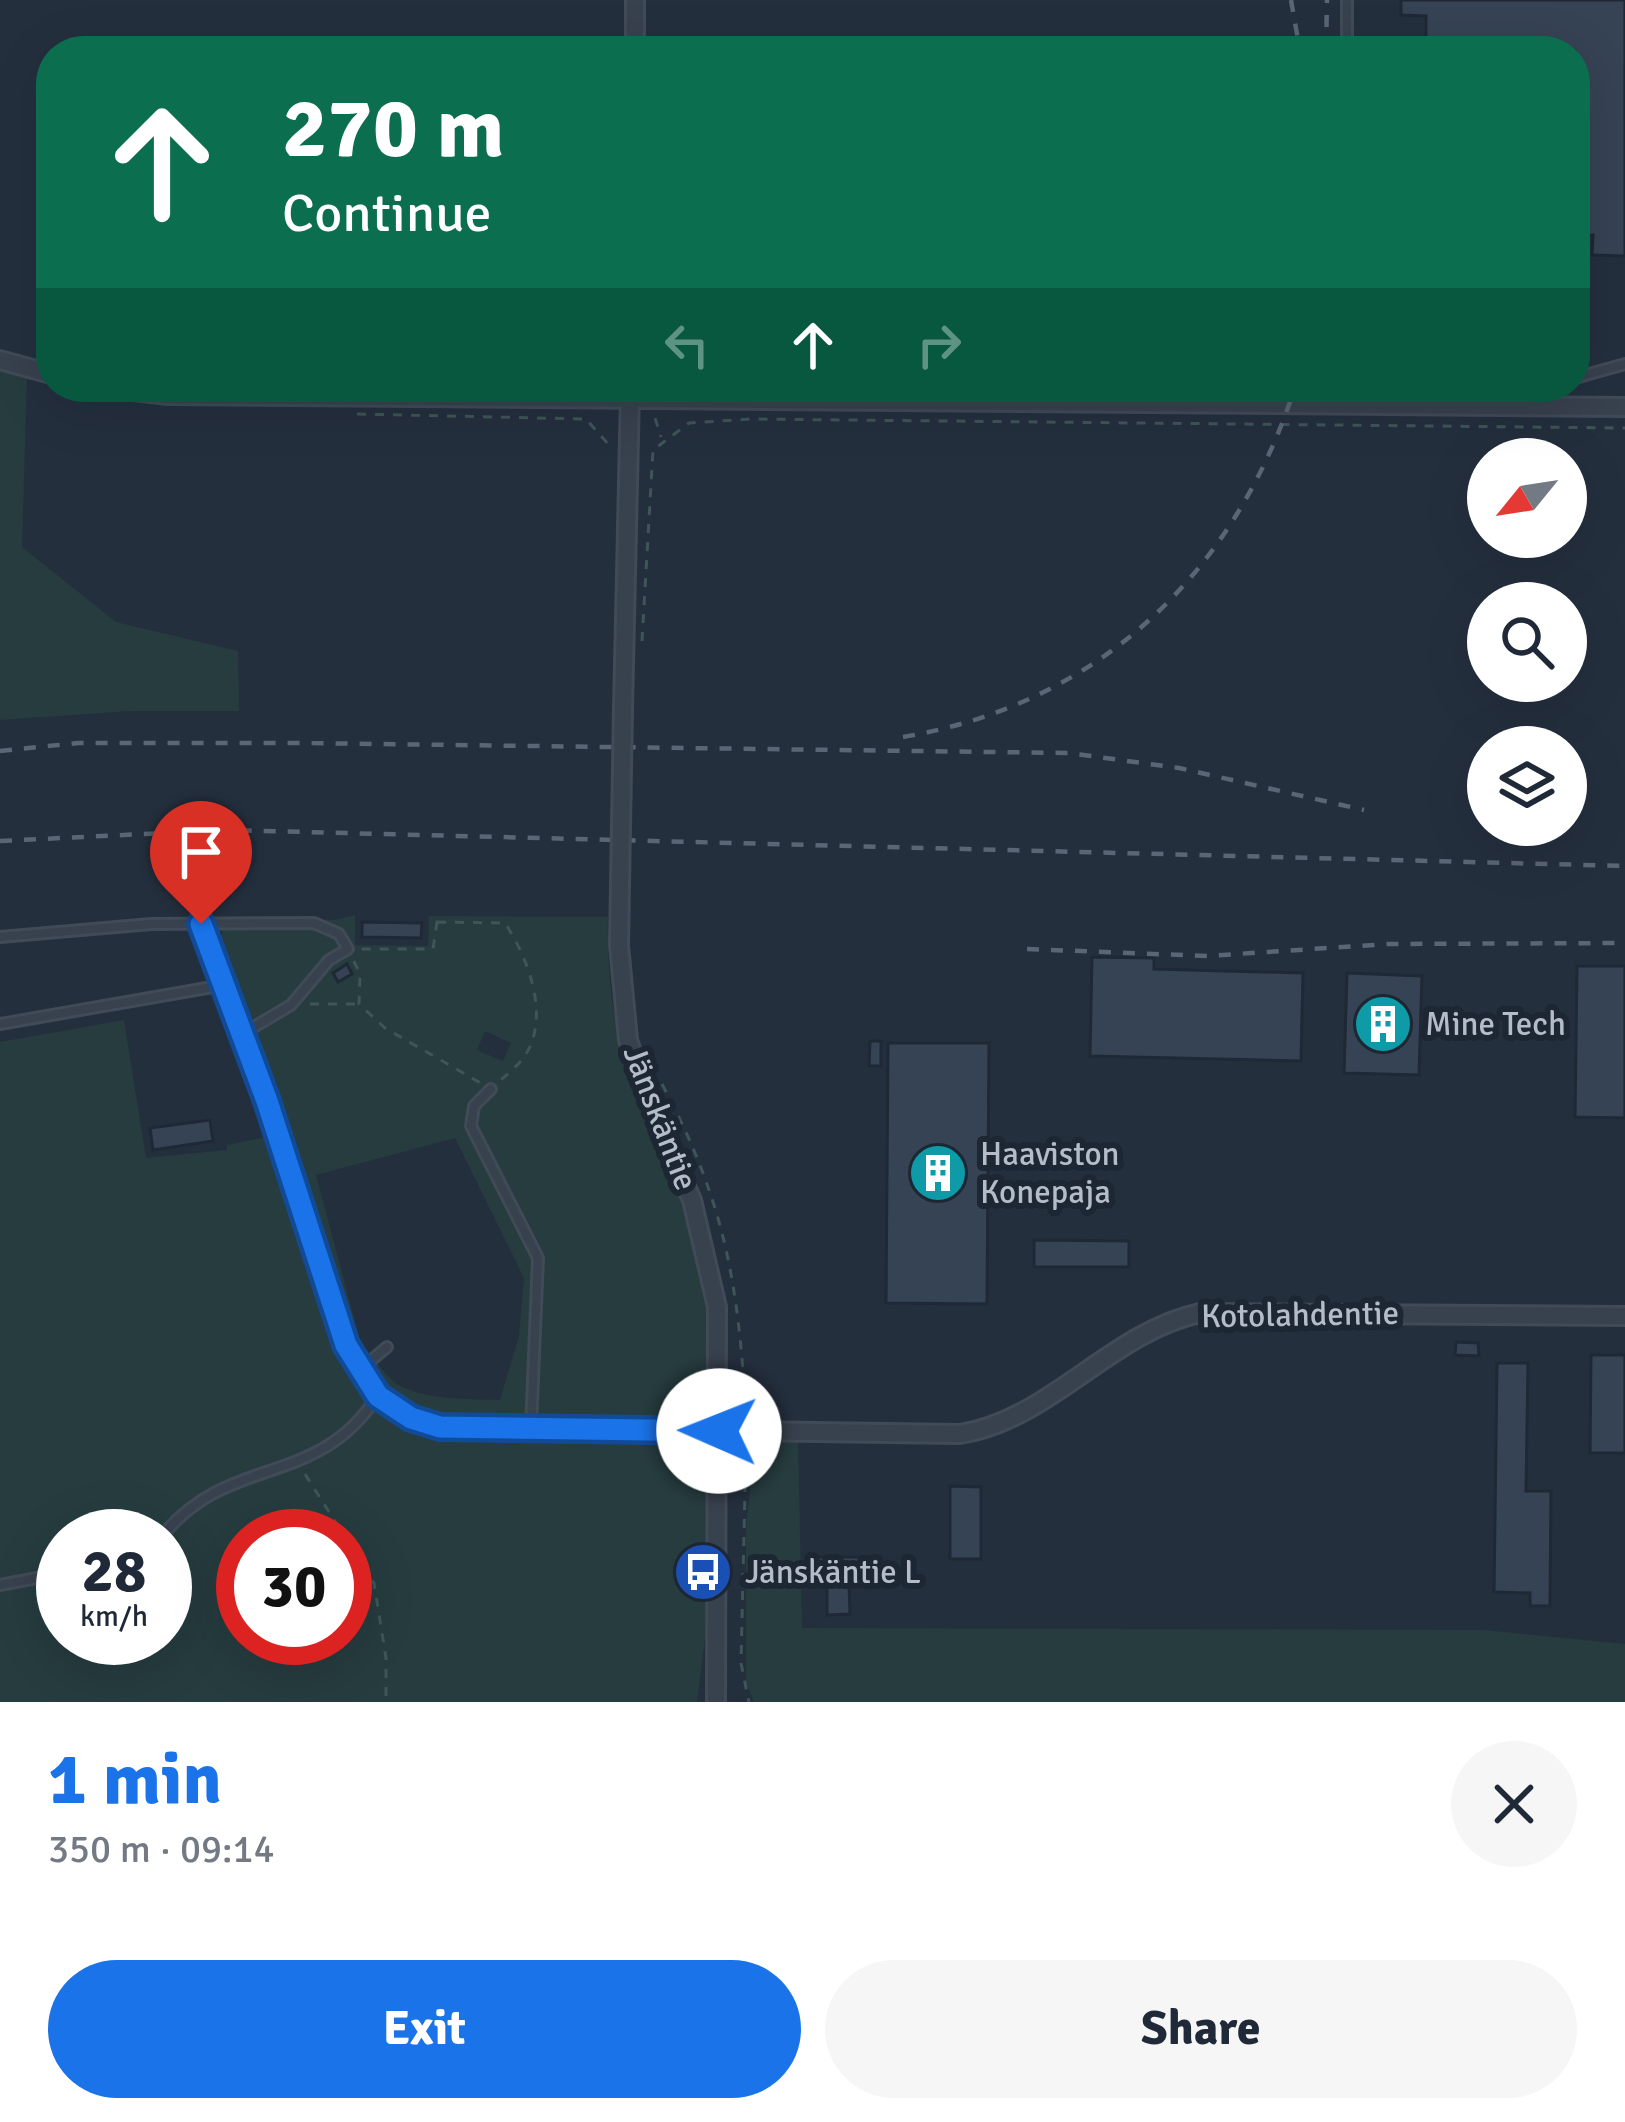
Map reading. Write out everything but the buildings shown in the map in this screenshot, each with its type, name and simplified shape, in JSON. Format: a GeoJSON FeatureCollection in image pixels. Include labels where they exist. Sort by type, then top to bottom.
{"type":"FeatureCollection","features":[{"type":"Feature","properties":{"kind":"street"},"geometry":{"type":"LineString","coordinates":[[635,0],[635,36]]}},
{"type":"Feature","properties":{"kind":"street"},"geometry":{"type":"LineString","coordinates":[[0,360],[36,370]]}},
{"type":"Feature","properties":{"kind":"street","name":"Jänskäntie"},"geometry":{"type":"LineString","coordinates":[[630,402],[619,945],[628,1040],[653,1114],[692,1200],[711,1274],[720,1351],[716,1702]]}},
{"type":"Feature","properties":{"kind":"street"},"geometry":{"type":"LineString","coordinates":[[1512,402],[1625,406]]}},
{"type":"Feature","properties":{"kind":"street"},"geometry":{"type":"LineString","coordinates":[[267,1101],[346,1345],[378,1396]]}},
{"type":"Feature","properties":{"kind":"street","name":"Kotolahdentie"},"geometry":{"type":"LineString","coordinates":[[378,1396],[411,1418],[440,1427],[987,1430],[1155,1329],[1200,1313],[1625,1316]]}},
{"type":"Feature","properties":{"kind":"lane"},"geometry":{"type":"LineString","coordinates":[[1347,0],[1347,36]]}},
{"type":"Feature","properties":{"kind":"lane"},"geometry":{"type":"LineString","coordinates":[[1590,373],[1625,364]]}},
{"type":"Feature","properties":{"kind":"lane"},"geometry":{"type":"LineString","coordinates":[[0,937],[201,924],[314,923],[339,934],[348,949],[328,960],[291,1005],[242,1034]]}},
{"type":"Feature","properties":{"kind":"lane"},"geometry":{"type":"LineString","coordinates":[[201,924],[267,1101]]}},
{"type":"Feature","properties":{"kind":"lane"},"geometry":{"type":"LineString","coordinates":[[0,1024],[224,986]]}},
{"type":"Feature","properties":{"kind":"lane"},"geometry":{"type":"LineString","coordinates":[[491,1089],[474,1106],[471,1126],[538,1258],[530,1430]]}},
{"type":"Feature","properties":{"kind":"lane"},"geometry":{"type":"LineString","coordinates":[[360,1370],[388,1348]]}},
{"type":"Feature","properties":{"kind":"lane"},"geometry":{"type":"LineString","coordinates":[[189,1509],[266,1469],[302,1462],[350,1433],[378,1396]]}},
{"type":"Feature","properties":{"kind":"lane"},"geometry":{"type":"LineString","coordinates":[[0,1585],[36,1578]]}},
{"type":"Feature","properties":{"kind":"path"},"geometry":{"type":"LineString","coordinates":[[341,402],[360,416],[586,419],[608,446],[653,450]]}},
{"type":"Feature","properties":{"kind":"path"},"geometry":{"type":"LineString","coordinates":[[656,402],[661,439]]}},
{"type":"Feature","properties":{"kind":"path"},"geometry":{"type":"LineString","coordinates":[[640,658],[653,450],[661,439],[688,423],[752,419],[1625,428]]}},
{"type":"Feature","properties":{"kind":"path"},"geometry":{"type":"LineString","coordinates":[[291,1005],[359,1004],[385,1028],[491,1089],[525,1056],[537,1019],[518,943],[505,923],[437,922],[433,949],[348,949],[360,974],[359,1004]]}},
{"type":"Feature","properties":{"kind":"path"},"geometry":{"type":"LineString","coordinates":[[302,1462],[306,1479],[336,1517],[374,1583],[386,1658],[386,1702]]}},
{"type":"Feature","properties":{"kind":"green space"},"geometry":{"type":"Polygon","coordinates":[[[0,370],[27,377],[22,547],[116,622],[238,651],[239,711],[130,711],[0,720],[0,370]]]}},
{"type":"Feature","properties":{"kind":"green space"},"geometry":{"type":"Polygon","coordinates":[[[355,915],[355,945],[428,946],[429,916],[608,917],[612,996],[623,1054],[687,1216],[707,1308],[707,1401],[684,1420],[684,1440],[705,1456],[709,1467],[709,1606],[697,1702],[0,1702],[0,1042],[124,1020],[146,1158],[227,1150],[227,1145],[285,1133],[221,949],[223,917],[335,920],[355,915]],[[485,1031],[477,1050],[503,1061],[511,1043],[485,1031]],[[455,1138],[316,1175],[362,1348],[388,1376],[410,1390],[500,1400],[519,1336],[524,1278],[455,1138]]]}},
{"type":"Feature","properties":{"kind":"green space"},"geometry":{"type":"Polygon","coordinates":[[[755,1442],[798,1442],[802,1628],[1483,1630],[1625,1644],[1625,1702],[754,1702],[746,1682],[746,1528],[755,1442]]]}},
{"type":"Feature","properties":{"kind":"railway"},"geometry":{"type":"LineString","coordinates":[[1291,0],[1297,36]]}},
{"type":"Feature","properties":{"kind":"railway"},"geometry":{"type":"LineString","coordinates":[[1326,36],[1327,0]]}},
{"type":"Feature","properties":{"kind":"railway"},"geometry":{"type":"LineString","coordinates":[[903,737],[974,720],[1038,695],[1097,661],[1150,619],[1196,571],[1236,516],[1269,454],[1289,402]]}},
{"type":"Feature","properties":{"kind":"railway"},"geometry":{"type":"LineString","coordinates":[[0,751],[78,743],[302,743],[1069,753],[1179,768],[1364,810]]}},
{"type":"Feature","properties":{"kind":"railway"},"geometry":{"type":"LineString","coordinates":[[0,841],[227,830],[1625,866]]}},
{"type":"Feature","properties":{"kind":"railway"},"geometry":{"type":"LineString","coordinates":[[1027,949],[1207,956],[1388,944],[1625,943]]}},
{"type":"Feature","properties":{"kind":"place","name":"Mine Tech"},"geometry":{"type":"Point","coordinates":[1383,1024]}},
{"type":"Feature","properties":{"kind":"place","name":"Haaviston Konepaja"},"geometry":{"type":"Point","coordinates":[938,1173]}},
{"type":"Feature","properties":{"kind":"place","name":"Jänskäntie L"},"geometry":{"type":"Point","coordinates":[703,1572]}},
{"type":"Feature","properties":{"kind":"route"},"geometry":{"type":"LineString","coordinates":[[201,924],[267,1101],[346,1345],[378,1396],[411,1418],[440,1427],[719,1431]]}}]}
